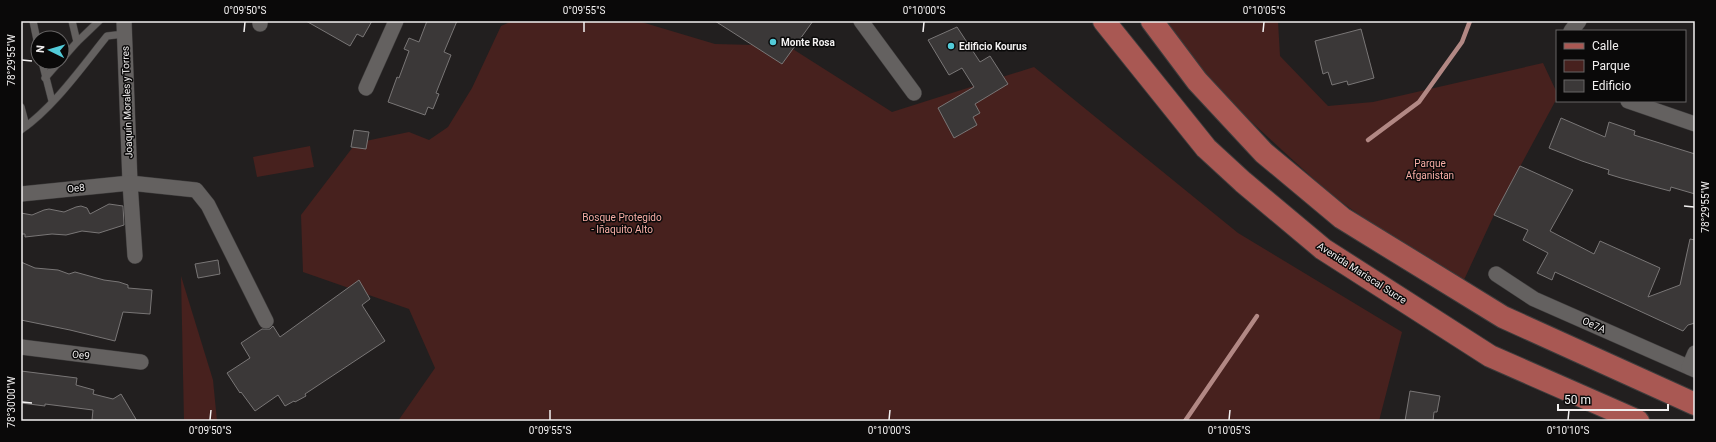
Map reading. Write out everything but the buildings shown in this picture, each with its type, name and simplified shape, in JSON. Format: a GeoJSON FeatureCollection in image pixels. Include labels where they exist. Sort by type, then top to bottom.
{"type":"FeatureCollection","features":[{"type":"Feature","properties":{"kind":"main road","name":"Avenida Mariscal Sucre"},"geometry":{"type":"LineString","coordinates":[[1104,21],[1206,148],[1243,182],[1323,249],[1490,356],[1638,421]]}},
{"type":"Feature","properties":{"kind":"main road"},"geometry":{"type":"LineString","coordinates":[[1152,21],[1197,81],[1264,153],[1342,218],[1503,317],[1695,404]]}},
{"type":"Feature","properties":{"kind":"street"},"geometry":{"type":"LineString","coordinates":[[366,88],[396,21]]}},
{"type":"Feature","properties":{"kind":"street"},"geometry":{"type":"LineString","coordinates":[[861,21],[914,93]]}},
{"type":"Feature","properties":{"kind":"street"},"geometry":{"type":"LineString","coordinates":[[1572,30],[1579,21]]}},
{"type":"Feature","properties":{"kind":"street","name":"Joaquín Morales y Torres"},"geometry":{"type":"LineString","coordinates":[[124,28],[130,183],[135,256]]}},
{"type":"Feature","properties":{"kind":"street"},"geometry":{"type":"LineString","coordinates":[[1631,102],[1695,124]]}},
{"type":"Feature","properties":{"kind":"street","name":"Oe8"},"geometry":{"type":"LineString","coordinates":[[21,194],[130,183],[196,190],[201,194],[266,321]]}},
{"type":"Feature","properties":{"kind":"street","name":"Oe7A"},"geometry":{"type":"LineString","coordinates":[[1496,274],[1534,299],[1692,369]]}},
{"type":"Feature","properties":{"kind":"street","name":"Oe9"},"geometry":{"type":"LineString","coordinates":[[21,347],[141,362]]}},
{"type":"Feature","properties":{"kind":"street"},"geometry":{"type":"LineString","coordinates":[[1692,369],[1695,353]]}},
{"type":"Feature","properties":{"kind":"lane"},"geometry":{"type":"LineString","coordinates":[[72,21],[77,42]]}},
{"type":"Feature","properties":{"kind":"lane"},"geometry":{"type":"LineString","coordinates":[[70,50],[99,21]]}},
{"type":"Feature","properties":{"kind":"lane"},"geometry":{"type":"LineString","coordinates":[[24,128],[52,101],[94,54],[107,36],[124,28]]}},
{"type":"Feature","properties":{"kind":"lane"},"geometry":{"type":"LineString","coordinates":[[44,70],[52,101]]}},
{"type":"Feature","properties":{"kind":"lane"},"geometry":{"type":"LineString","coordinates":[[45,78],[52,70]]}},
{"type":"Feature","properties":{"kind":"lane"},"geometry":{"type":"LineString","coordinates":[[21,107],[24,128]]}},
{"type":"Feature","properties":{"kind":"green space","name":"Bosque Protegido - Iñaquito Alto"},"geometry":{"type":"Polygon","coordinates":[[[512,21],[638,21],[715,44],[788,46],[892,112],[1034,67],[1238,233],[1402,332],[1379,421],[398,421],[435,368],[409,309],[303,272],[301,215],[356,143],[409,132],[429,140],[448,127],[472,88],[501,26],[512,21]]]}},
{"type":"Feature","properties":{"kind":"green space","name":"Parque Afganistan"},"geometry":{"type":"Polygon","coordinates":[[[1152,21],[1278,21],[1280,56],[1328,106],[1373,102],[1543,63],[1556,91],[1556,100],[1494,215],[1463,282],[1368,221],[1330,194],[1221,94],[1152,21]]]}},
{"type":"Feature","properties":{"kind":"green space"},"geometry":{"type":"Polygon","coordinates":[[[310,146],[314,167],[257,177],[253,157],[310,146]]]}},
{"type":"Feature","properties":{"kind":"green space"},"geometry":{"type":"Polygon","coordinates":[[[181,276],[213,380],[217,421],[184,421],[181,276]]]}},
{"type":"Feature","properties":{"kind":"waterway"},"geometry":{"type":"LineString","coordinates":[[1368,140],[1419,102],[1462,42],[1470,21]]}},
{"type":"Feature","properties":{"kind":"waterway"},"geometry":{"type":"LineString","coordinates":[[1185,421],[1257,316]]}},
{"type":"Feature","properties":{"kind":"place","name":"Monte Rosa"},"geometry":{"type":"Point","coordinates":[773,42]}},
{"type":"Feature","properties":{"kind":"place","name":"Edificio Kourus"},"geometry":{"type":"Point","coordinates":[951,46]}}]}
